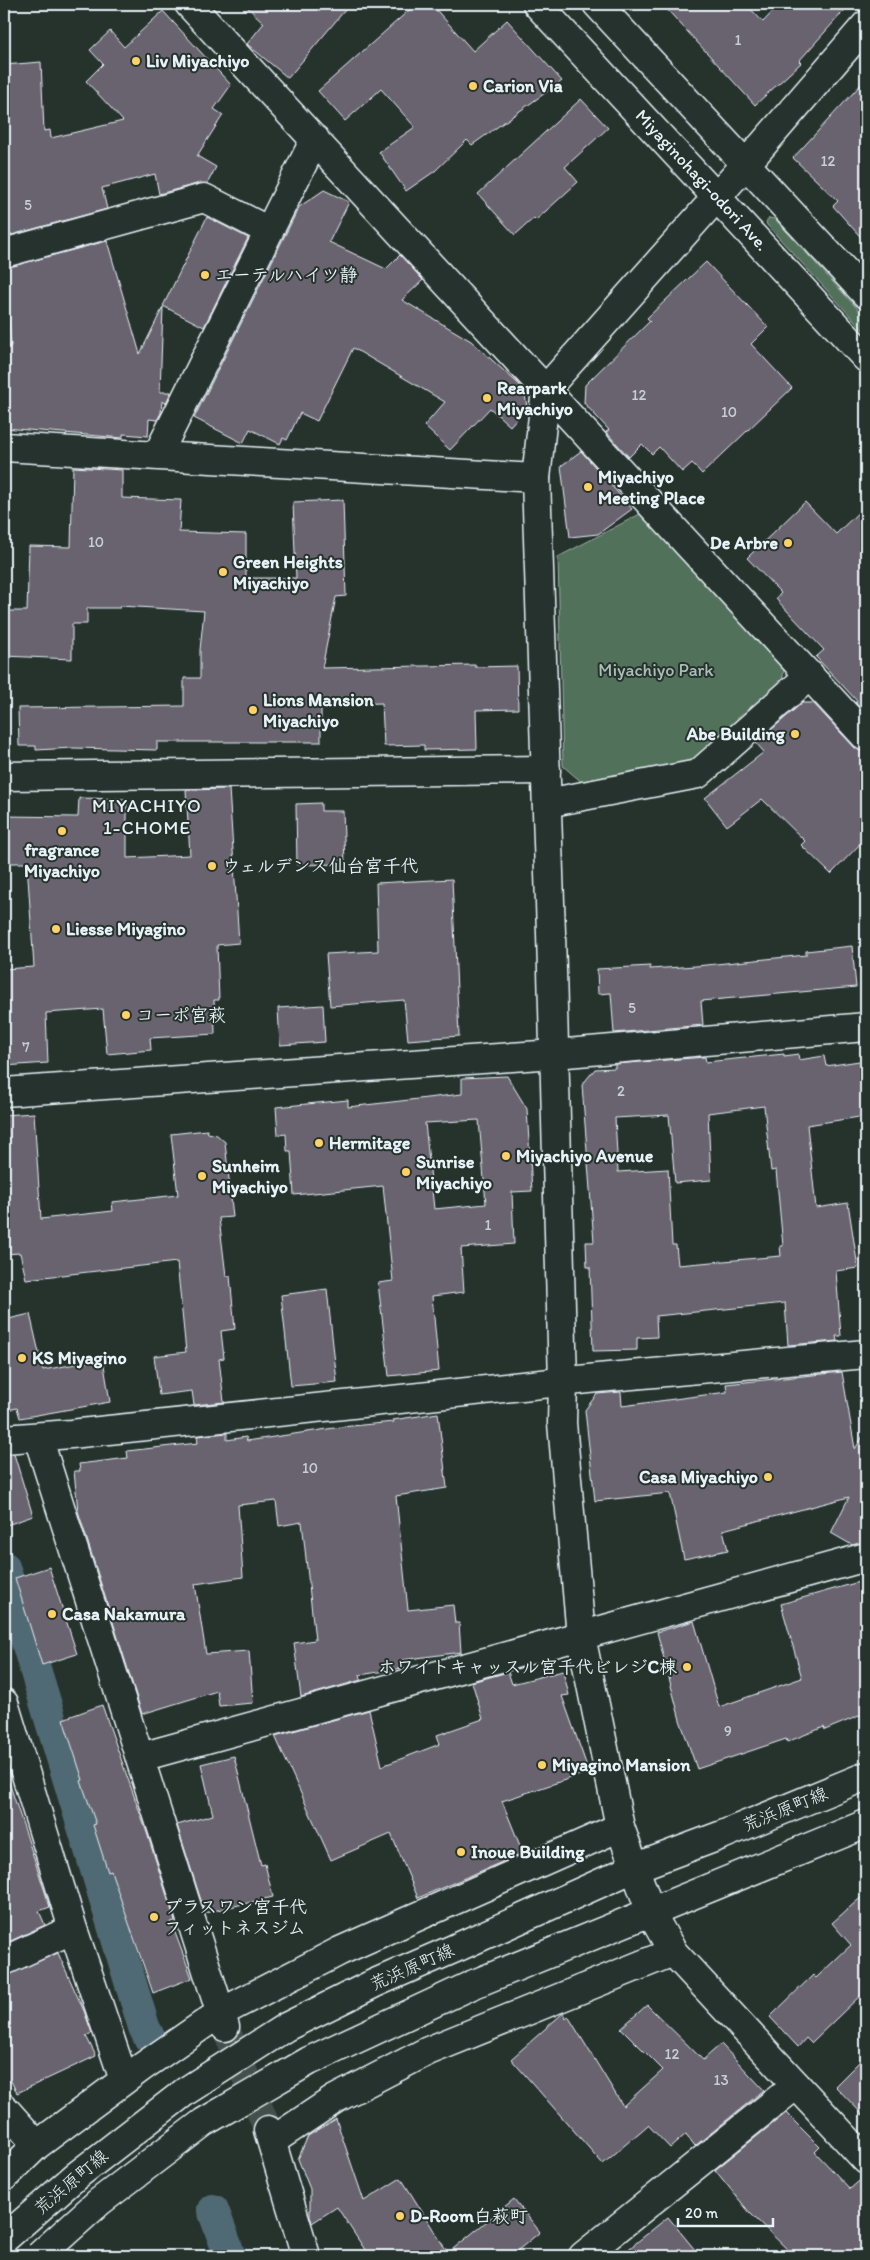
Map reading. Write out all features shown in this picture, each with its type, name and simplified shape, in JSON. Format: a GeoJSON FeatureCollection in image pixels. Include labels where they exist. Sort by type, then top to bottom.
{"type":"FeatureCollection","features":[{"type":"Feature","properties":{"kind":"street"},"geometry":{"type":"LineString","coordinates":[[189,4],[866,737]]}},
{"type":"Feature","properties":{"kind":"street","name":"Miyaginohagi-odori Ave."},"geometry":{"type":"LineString","coordinates":[[538,4],[866,358]]}},
{"type":"Feature","properties":{"kind":"street"},"geometry":{"type":"LineString","coordinates":[[597,4],[866,294]]}},
{"type":"Feature","properties":{"kind":"street"},"geometry":{"type":"LineString","coordinates":[[866,25],[746,164],[546,389],[536,478],[555,1054],[563,1382],[562,1423],[582,1636],[620,1827],[651,1912],[673,1952],[866,2160]]}},
{"type":"Feature","properties":{"kind":"street"},"geometry":{"type":"LineString","coordinates":[[157,456],[315,139]]}},
{"type":"Feature","properties":{"kind":"street"},"geometry":{"type":"LineString","coordinates":[[4,253],[204,198],[269,231]]}},
{"type":"Feature","properties":{"kind":"street"},"geometry":{"type":"LineString","coordinates":[[4,447],[536,478]]}},
{"type":"Feature","properties":{"kind":"street"},"geometry":{"type":"LineString","coordinates":[[547,804],[698,774],[810,675]]}},
{"type":"Feature","properties":{"kind":"street"},"geometry":{"type":"LineString","coordinates":[[4,776],[546,770]]}},
{"type":"Feature","properties":{"kind":"street"},"geometry":{"type":"LineString","coordinates":[[4,1092],[555,1054],[866,1027]]}},
{"type":"Feature","properties":{"kind":"street"},"geometry":{"type":"LineString","coordinates":[[4,1439],[563,1382],[866,1354]]}},
{"type":"Feature","properties":{"kind":"street"},"geometry":{"type":"LineString","coordinates":[[38,1437],[223,2020]]}},
{"type":"Feature","properties":{"kind":"street"},"geometry":{"type":"LineString","coordinates":[[141,1757],[866,1557]]}},
{"type":"Feature","properties":{"kind":"street"},"geometry":{"type":"LineString","coordinates":[[5,1709],[73,1929],[124,2080]]}},
{"type":"Feature","properties":{"kind":"street","name":"荒浜原町線"},"geometry":{"type":"LineString","coordinates":[[4,2239],[76,2176],[186,2091],[286,2028],[375,1983],[634,1868],[722,1835],[866,1776]]}},
{"type":"Feature","properties":{"kind":"street","name":"荒浜原町線"},"geometry":{"type":"LineString","coordinates":[[39,2256],[99,2202],[204,2122],[309,2061],[474,1984],[866,1824]]}},
{"type":"Feature","properties":{"kind":"street"},"geometry":{"type":"LineString","coordinates":[[4,2177],[37,2145],[124,2080],[340,1951],[620,1827]]}},
{"type":"Feature","properties":{"kind":"street"},"geometry":{"type":"LineString","coordinates":[[4,1961],[73,1929]]}},
{"type":"Feature","properties":{"kind":"street"},"geometry":{"type":"LineString","coordinates":[[306,2256],[270,2136],[335,2099],[428,2051],[673,1952]]}},
{"type":"Feature","properties":{"kind":"street"},"geometry":{"type":"LineString","coordinates":[[583,2256],[796,2085]]}},
{"type":"Feature","properties":{"kind":"street"},"geometry":{"type":"LineString","coordinates":[[4,2108],[37,2145]]}},
{"type":"Feature","properties":{"kind":"green space"},"geometry":{"type":"Polygon","coordinates":[[[769,218],[775,219],[866,318],[866,333],[767,225],[766,222],[769,218]]]}},
{"type":"Feature","properties":{"kind":"green space","name":"Miyachiyo Park"},"geometry":{"type":"Polygon","coordinates":[[[642,513],[784,670],[781,688],[688,767],[584,784],[563,766],[558,557],[642,513]]]}},
{"type":"Feature","properties":{"kind":"building"},"geometry":{"type":"Polygon","coordinates":[[[244,4],[350,4],[288,78],[247,44],[264,23],[244,4]]]}},
{"type":"Feature","properties":{"kind":"building"},"geometry":{"type":"Polygon","coordinates":[[[416,4],[431,4],[473,51],[507,20],[562,81],[472,145],[467,140],[435,171],[406,191],[379,152],[415,127],[381,89],[345,121],[318,91],[416,4]]]}},
{"type":"Feature","properties":{"kind":"building"},"geometry":{"type":"Polygon","coordinates":[[[662,4],[746,4],[763,22],[780,4],[850,4],[799,61],[801,63],[755,105],[662,4]]]}},
{"type":"Feature","properties":{"kind":"building"},"geometry":{"type":"Polygon","coordinates":[[[163,11],[231,85],[214,109],[223,115],[197,156],[216,167],[207,184],[200,183],[159,194],[155,174],[102,188],[107,209],[4,237],[4,65],[41,62],[44,131],[50,130],[51,138],[123,121],[86,81],[103,64],[90,50],[110,31],[124,47],[163,11]]]}},
{"type":"Feature","properties":{"kind":"building"},"geometry":{"type":"Polygon","coordinates":[[[866,79],[866,243],[833,206],[838,201],[793,158],[866,79]]]}},
{"type":"Feature","properties":{"kind":"building"},"geometry":{"type":"Polygon","coordinates":[[[581,99],[608,128],[565,167],[578,182],[536,220],[534,218],[515,235],[478,194],[581,99]]]}},
{"type":"Feature","properties":{"kind":"building"},"geometry":{"type":"Polygon","coordinates":[[[324,190],[349,202],[329,242],[386,269],[400,255],[423,280],[402,300],[471,341],[524,389],[527,407],[510,426],[490,408],[450,450],[424,426],[445,402],[353,348],[317,421],[300,413],[287,440],[283,438],[280,444],[250,429],[243,443],[194,418],[299,207],[324,190]]]}},
{"type":"Feature","properties":{"kind":"building","name":"エーテルハイツ静"},"geometry":{"type":"Polygon","coordinates":[[[207,217],[248,238],[204,327],[163,306],[207,217]]]}},
{"type":"Feature","properties":{"kind":"building"},"geometry":{"type":"Polygon","coordinates":[[[107,241],[140,354],[163,307],[160,392],[171,392],[166,403],[162,401],[161,413],[157,420],[149,419],[148,436],[123,434],[123,438],[4,428],[4,346],[11,346],[5,268],[107,241]]]}},
{"type":"Feature","properties":{"kind":"building"},"geometry":{"type":"Polygon","coordinates":[[[706,262],[768,327],[751,344],[792,388],[702,474],[692,463],[682,472],[659,447],[652,454],[642,444],[629,457],[606,432],[609,430],[584,403],[585,385],[650,321],[647,318],[706,262]]]}},
{"type":"Feature","properties":{"kind":"building","name":"Miyachiyo Meeting Place"},"geometry":{"type":"Polygon","coordinates":[[[581,451],[632,509],[598,534],[570,537],[561,466],[581,451]]]}},
{"type":"Feature","properties":{"kind":"building"},"geometry":{"type":"Polygon","coordinates":[[[73,467],[122,470],[122,498],[181,500],[179,532],[246,534],[246,578],[296,578],[293,502],[343,500],[346,596],[336,597],[322,668],[517,666],[518,709],[476,710],[477,749],[424,750],[424,745],[384,746],[382,703],[321,705],[321,742],[157,742],[157,750],[73,748],[36,750],[36,746],[19,746],[18,708],[184,706],[184,678],[200,678],[200,650],[204,611],[120,606],[120,608],[87,608],[87,624],[72,624],[72,659],[4,656],[4,624],[9,624],[9,611],[27,611],[29,546],[71,547],[73,467]]]}},
{"type":"Feature","properties":{"kind":"building"},"geometry":{"type":"Polygon","coordinates":[[[805,502],[836,534],[866,505],[866,714],[855,702],[858,702],[816,657],[824,650],[776,599],[781,593],[747,558],[805,502]]]}},
{"type":"Feature","properties":{"kind":"building"},"geometry":{"type":"Polygon","coordinates":[[[802,703],[813,703],[855,748],[866,752],[866,838],[831,874],[801,845],[805,841],[762,799],[727,826],[705,798],[764,752],[756,743],[802,703]]]}},
{"type":"Feature","properties":{"kind":"building"},"geometry":{"type":"Polygon","coordinates":[[[229,789],[239,943],[217,945],[219,1000],[214,1000],[215,1034],[150,1038],[151,1050],[107,1054],[103,1009],[46,1013],[48,1063],[4,1066],[4,969],[34,967],[27,863],[6,863],[6,858],[4,858],[4,816],[78,817],[79,798],[127,799],[127,858],[190,855],[186,790],[229,789]]]}},
{"type":"Feature","properties":{"kind":"building"},"geometry":{"type":"Polygon","coordinates":[[[321,803],[321,811],[343,811],[345,864],[297,865],[296,804],[321,803]]]}},
{"type":"Feature","properties":{"kind":"building"},"geometry":{"type":"Polygon","coordinates":[[[452,879],[459,1036],[408,1040],[404,1000],[330,1006],[326,954],[378,951],[376,883],[452,879]]]}},
{"type":"Feature","properties":{"kind":"building"},"geometry":{"type":"Polygon","coordinates":[[[852,946],[856,987],[701,1001],[703,1025],[614,1033],[611,993],[598,994],[597,969],[650,966],[650,969],[696,966],[806,955],[806,951],[852,946]]]}},
{"type":"Feature","properties":{"kind":"building"},"geometry":{"type":"Polygon","coordinates":[[[323,1005],[325,1042],[280,1045],[278,1008],[323,1005]]]}},
{"type":"Feature","properties":{"kind":"building"},"geometry":{"type":"Polygon","coordinates":[[[784,1054],[784,1056],[798,1054],[799,1060],[824,1056],[826,1066],[866,1060],[866,1116],[807,1125],[816,1208],[848,1203],[858,1268],[836,1271],[841,1336],[836,1336],[837,1341],[788,1345],[785,1303],[656,1316],[657,1337],[637,1338],[637,1350],[593,1351],[590,1267],[587,1267],[586,1242],[594,1242],[582,1085],[595,1069],[615,1068],[615,1064],[705,1057],[706,1062],[784,1054]],[[764,1106],[708,1113],[711,1180],[675,1183],[669,1115],[615,1118],[618,1172],[668,1169],[672,1245],[676,1245],[678,1265],[781,1256],[780,1246],[783,1246],[776,1170],[771,1171],[764,1106]]]}},
{"type":"Feature","properties":{"kind":"building"},"geometry":{"type":"Polygon","coordinates":[[[507,1076],[527,1109],[532,1191],[512,1192],[514,1244],[461,1248],[464,1292],[432,1296],[439,1371],[389,1376],[378,1283],[393,1281],[383,1186],[294,1195],[291,1151],[287,1151],[286,1134],[278,1135],[276,1107],[348,1100],[348,1107],[462,1094],[462,1078],[507,1076]],[[479,1120],[425,1123],[434,1209],[486,1204],[479,1120]]]}},
{"type":"Feature","properties":{"kind":"building"},"geometry":{"type":"Polygon","coordinates":[[[34,1113],[41,1219],[113,1211],[112,1202],[178,1195],[171,1134],[207,1130],[208,1133],[217,1135],[225,1142],[233,1217],[219,1218],[226,1276],[230,1276],[235,1329],[221,1331],[224,1358],[219,1359],[224,1402],[194,1405],[192,1391],[159,1395],[154,1356],[186,1352],[177,1262],[26,1279],[20,1253],[4,1254],[4,1115],[34,1113]]]}},
{"type":"Feature","properties":{"kind":"building"},"geometry":{"type":"Polygon","coordinates":[[[327,1289],[337,1382],[291,1386],[281,1295],[327,1289]]]}},
{"type":"Feature","properties":{"kind":"building"},"geometry":{"type":"Polygon","coordinates":[[[30,1314],[43,1370],[103,1359],[110,1402],[20,1418],[17,1408],[8,1410],[4,1393],[4,1320],[30,1314]]]}},
{"type":"Feature","properties":{"kind":"building"},"geometry":{"type":"Polygon","coordinates":[[[842,1372],[855,1449],[866,1431],[866,1542],[852,1545],[831,1533],[849,1497],[723,1530],[728,1550],[684,1559],[670,1493],[595,1501],[585,1410],[597,1394],[621,1392],[622,1406],[727,1392],[726,1384],[842,1372]]]}},
{"type":"Feature","properties":{"kind":"building"},"geometry":{"type":"Polygon","coordinates":[[[438,1413],[447,1488],[396,1496],[408,1610],[453,1605],[455,1623],[459,1623],[461,1652],[402,1660],[403,1668],[360,1675],[361,1680],[301,1697],[294,1643],[315,1640],[302,1522],[279,1526],[276,1501],[238,1505],[243,1577],[195,1584],[206,1654],[249,1651],[253,1703],[219,1706],[217,1691],[142,1714],[78,1511],[74,1471],[80,1471],[79,1464],[128,1458],[127,1451],[198,1443],[197,1436],[227,1433],[227,1440],[246,1437],[247,1441],[341,1427],[394,1422],[393,1420],[438,1413]]]}},
{"type":"Feature","properties":{"kind":"building"},"geometry":{"type":"Polygon","coordinates":[[[4,1454],[14,1454],[33,1516],[4,1526],[4,1454]]]}},
{"type":"Feature","properties":{"kind":"building","name":"Casa Nakamura"},"geometry":{"type":"Polygon","coordinates":[[[49,1567],[77,1654],[42,1665],[15,1578],[49,1567]]]}},
{"type":"Feature","properties":{"kind":"building"},"geometry":{"type":"Polygon","coordinates":[[[866,1580],[866,1713],[825,1730],[824,1727],[787,1742],[786,1739],[697,1769],[680,1720],[657,1632],[694,1621],[719,1707],[802,1678],[781,1604],[866,1580]]]}},
{"type":"Feature","properties":{"kind":"building"},"geometry":{"type":"Polygon","coordinates":[[[563,1671],[569,1695],[562,1696],[589,1772],[502,1801],[523,1853],[418,1898],[391,1834],[331,1860],[275,1736],[369,1710],[382,1766],[440,1744],[437,1735],[483,1719],[472,1682],[508,1672],[512,1684],[563,1671]]]}},
{"type":"Feature","properties":{"kind":"building"},"geometry":{"type":"Polygon","coordinates":[[[102,1705],[147,1833],[175,1921],[171,1922],[192,1978],[153,1993],[111,1871],[108,1872],[93,1825],[96,1824],[63,1719],[102,1705]]]}},
{"type":"Feature","properties":{"kind":"building"},"geometry":{"type":"Polygon","coordinates":[[[234,1756],[261,1865],[265,1864],[273,1897],[205,1913],[177,1825],[213,1815],[201,1764],[234,1756]]]}},
{"type":"Feature","properties":{"kind":"building"},"geometry":{"type":"Polygon","coordinates":[[[9,1782],[50,1907],[39,1911],[45,1925],[4,1944],[4,1783],[9,1782]]]}},
{"type":"Feature","properties":{"kind":"building"},"geometry":{"type":"Polygon","coordinates":[[[866,1893],[866,1990],[811,2043],[806,2038],[798,2047],[770,2017],[813,1975],[816,1978],[851,1945],[832,1923],[866,1893]]]}},
{"type":"Feature","properties":{"kind":"building"},"geometry":{"type":"Polygon","coordinates":[[[58,1953],[84,2011],[92,2033],[86,2036],[96,2056],[17,2093],[11,2081],[4,2084],[4,1976],[58,1953]]]}},
{"type":"Feature","properties":{"kind":"building"},"geometry":{"type":"Polygon","coordinates":[[[647,2005],[703,2060],[721,2044],[764,2090],[695,2146],[686,2134],[670,2148],[648,2125],[603,2164],[511,2059],[563,2013],[566,2019],[568,2016],[623,2106],[663,2070],[621,2028],[647,2005]]]}},
{"type":"Feature","properties":{"kind":"building"},"geometry":{"type":"Polygon","coordinates":[[[866,2055],[866,2118],[835,2086],[866,2055]]]}},
{"type":"Feature","properties":{"kind":"building"},"geometry":{"type":"Polygon","coordinates":[[[786,2113],[820,2147],[815,2152],[850,2189],[866,2175],[866,2246],[855,2256],[794,2256],[750,2213],[715,2170],[786,2113]]]}},
{"type":"Feature","properties":{"kind":"building"},"geometry":{"type":"Polygon","coordinates":[[[336,2119],[364,2201],[401,2178],[448,2253],[514,2199],[540,2232],[511,2256],[369,2256],[337,2207],[312,2223],[310,2216],[310,2189],[298,2159],[308,2136],[336,2119]]]}},
{"type":"Feature","properties":{"kind":"building"},"geometry":{"type":"Polygon","coordinates":[[[668,2217],[700,2256],[620,2256],[668,2217]]]}},
{"type":"Feature","properties":{"kind":"waterway"},"geometry":{"type":"LineString","coordinates":[[4,1567],[144,2027],[149,2037]]}},
{"type":"Feature","properties":{"kind":"waterway"},"geometry":{"type":"LineString","coordinates":[[213,2210],[230,2256]]}},
{"type":"Feature","properties":{"kind":"tunnel"},"geometry":{"type":"LineString","coordinates":[[225,2027],[268,2130]]}},
{"type":"Feature","properties":{"kind":"place","name":"Liv Miyachiyo"},"geometry":{"type":"Point","coordinates":[136,61]}},
{"type":"Feature","properties":{"kind":"place","name":"Carion Via"},"geometry":{"type":"Point","coordinates":[473,86]}},
{"type":"Feature","properties":{"kind":"place","name":"エーテルハイツ静"},"geometry":{"type":"Point","coordinates":[205,275]}},
{"type":"Feature","properties":{"kind":"place","name":"Rearpark Miyachiyo"},"geometry":{"type":"Point","coordinates":[487,398]}},
{"type":"Feature","properties":{"kind":"place","name":"Miyachiyo Meeting Place"},"geometry":{"type":"Point","coordinates":[588,487]}},
{"type":"Feature","properties":{"kind":"place","name":"De Arbre"},"geometry":{"type":"Point","coordinates":[788,543]}},
{"type":"Feature","properties":{"kind":"place","name":"Green Heights Miyachiyo"},"geometry":{"type":"Point","coordinates":[223,572]}},
{"type":"Feature","properties":{"kind":"place","name":"Lions Mansion Miyachiyo"},"geometry":{"type":"Point","coordinates":[253,710]}},
{"type":"Feature","properties":{"kind":"place","name":"Abe Building"},"geometry":{"type":"Point","coordinates":[795,734]}},
{"type":"Feature","properties":{"kind":"place","name":"fragrance Miyachiyo"},"geometry":{"type":"Point","coordinates":[62,831]}},
{"type":"Feature","properties":{"kind":"place","name":"ウェルデンス仙台宮千代"},"geometry":{"type":"Point","coordinates":[212,866]}},
{"type":"Feature","properties":{"kind":"place","name":"Liesse Miyagino"},"geometry":{"type":"Point","coordinates":[56,929]}},
{"type":"Feature","properties":{"kind":"place","name":"コーポ宮萩"},"geometry":{"type":"Point","coordinates":[126,1015]}},
{"type":"Feature","properties":{"kind":"place","name":"Hermitage"},"geometry":{"type":"Point","coordinates":[319,1143]}},
{"type":"Feature","properties":{"kind":"place","name":"Miyachiyo Avenue"},"geometry":{"type":"Point","coordinates":[506,1156]}},
{"type":"Feature","properties":{"kind":"place","name":"Sunrise Miyachiyo"},"geometry":{"type":"Point","coordinates":[406,1172]}},
{"type":"Feature","properties":{"kind":"place","name":"Sunheim Miyachiyo"},"geometry":{"type":"Point","coordinates":[202,1176]}},
{"type":"Feature","properties":{"kind":"place","name":"KS Miyagino"},"geometry":{"type":"Point","coordinates":[22,1358]}},
{"type":"Feature","properties":{"kind":"place","name":"Casa Miyachiyo"},"geometry":{"type":"Point","coordinates":[768,1477]}},
{"type":"Feature","properties":{"kind":"place","name":"Casa Nakamura"},"geometry":{"type":"Point","coordinates":[52,1614]}},
{"type":"Feature","properties":{"kind":"place","name":"ホワイトキャッスル宮千代ビレジC棟"},"geometry":{"type":"Point","coordinates":[687,1667]}},
{"type":"Feature","properties":{"kind":"place","name":"Miyagino Mansion"},"geometry":{"type":"Point","coordinates":[542,1765]}},
{"type":"Feature","properties":{"kind":"place","name":"Inoue Building"},"geometry":{"type":"Point","coordinates":[461,1852]}},
{"type":"Feature","properties":{"kind":"place","name":"プラスワン宮千代 フィットネスジム"},"geometry":{"type":"Point","coordinates":[154,1917]}},
{"type":"Feature","properties":{"kind":"place","name":"D-Room白萩町"},"geometry":{"type":"Point","coordinates":[400,2216]}},
{"type":"Feature","properties":{"kind":"district","name":"MIYACHIYO 1-CHOME"},"geometry":{"type":"Point","coordinates":[147,816]}}]}
